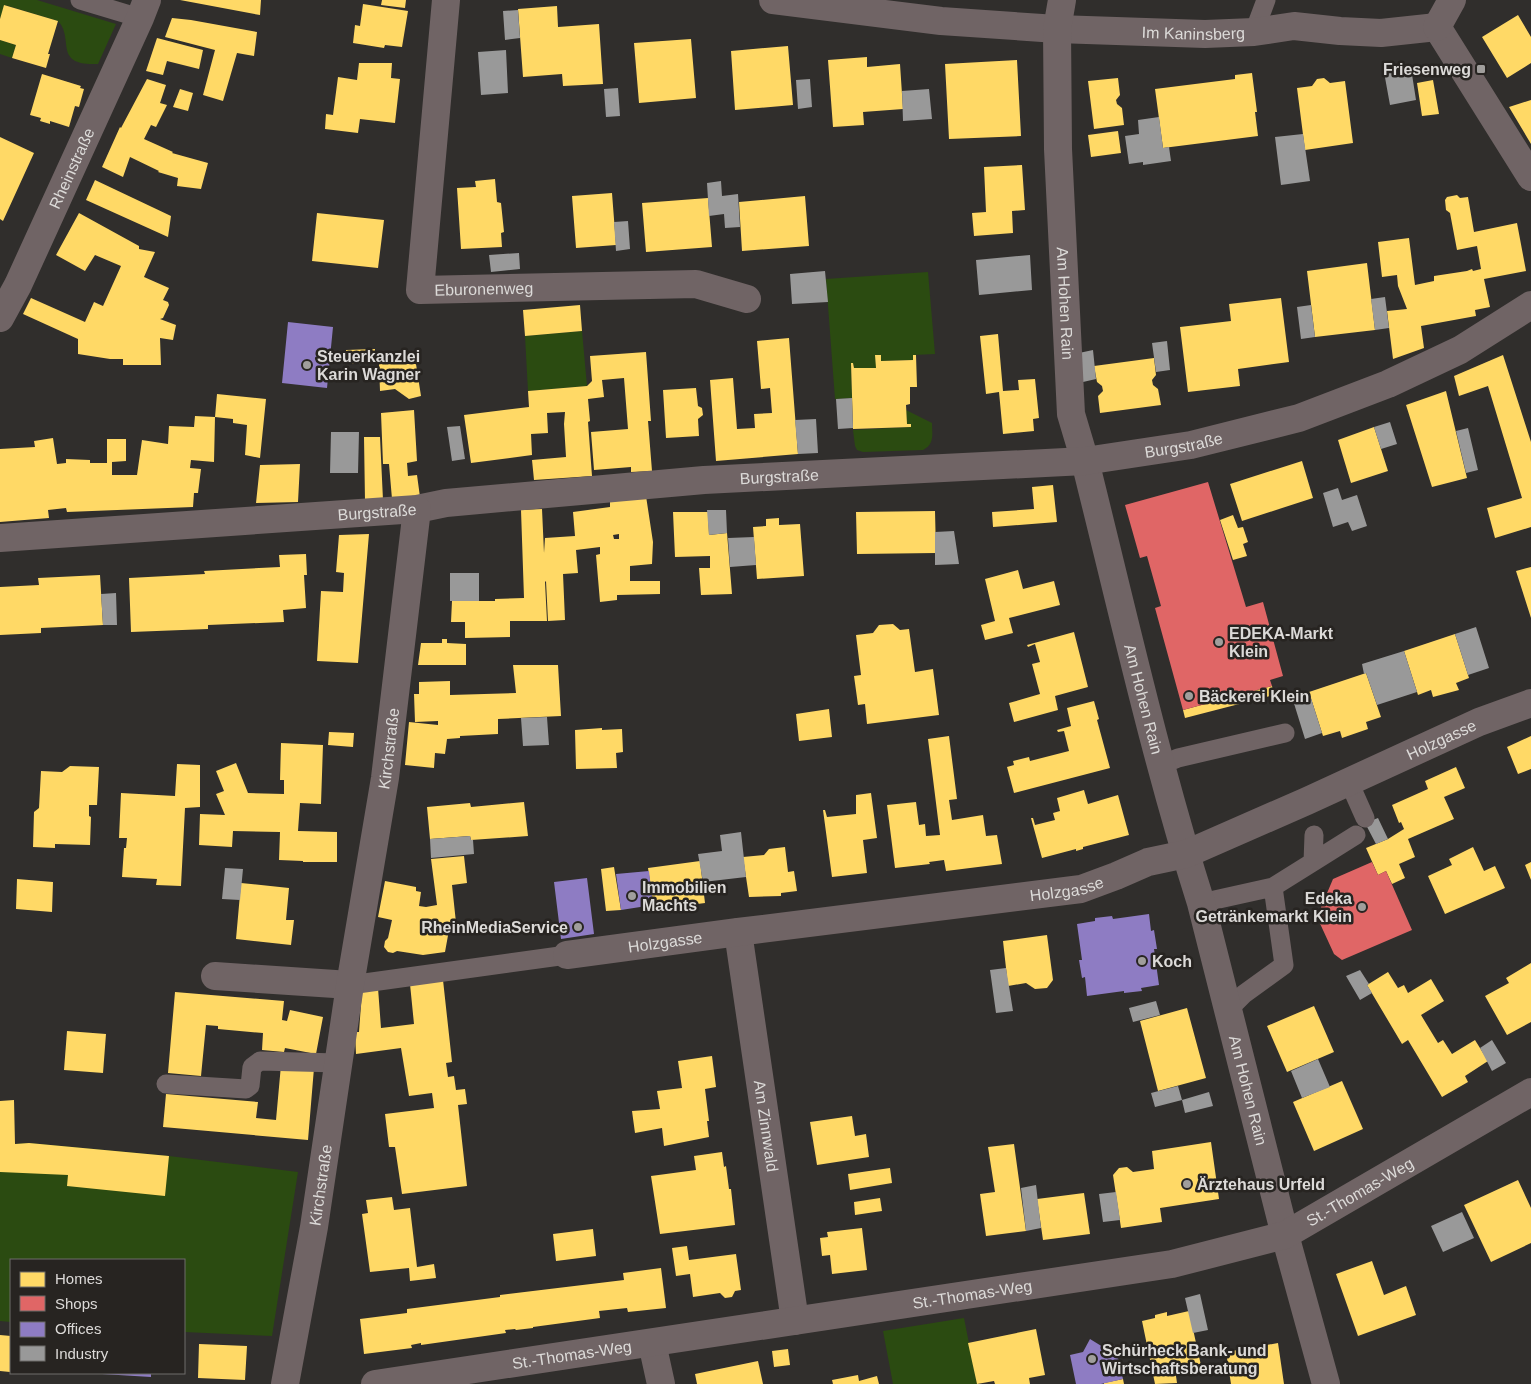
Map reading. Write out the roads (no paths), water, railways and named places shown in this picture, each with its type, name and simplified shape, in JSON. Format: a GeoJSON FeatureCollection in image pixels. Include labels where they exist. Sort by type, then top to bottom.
{"type":"FeatureCollection","features":[{"type":"Feature","properties":{"kind":"street","name":"Eburonenweg"},"geometry":{"type":"LineString","coordinates":[[446,0],[420,290],[696,284],[747,299]]}},
{"type":"Feature","properties":{"kind":"street","name":"Im Kaninsberg"},"geometry":{"type":"LineString","coordinates":[[773,0],[940,21],[1057,29],[1205,34],[1254,32],[1294,26],[1381,33],[1437,27]]}},
{"type":"Feature","properties":{"kind":"street","name":"Am Hohen Rain"},"geometry":{"type":"LineString","coordinates":[[1062,0],[1057,29],[1058,149],[1071,414],[1085,461],[1161,765],[1201,903],[1285,1235],[1326,1384]]}},
{"type":"Feature","properties":{"kind":"street"},"geometry":{"type":"LineString","coordinates":[[1452,0],[1437,27],[1531,177]]}},
{"type":"Feature","properties":{"kind":"street","name":"Rheinstraße"},"geometry":{"type":"LineString","coordinates":[[0,318],[18,285],[143,9]]}},
{"type":"Feature","properties":{"kind":"street","name":"Burgstraße"},"geometry":{"type":"LineString","coordinates":[[0,538],[417,510],[446,503],[704,480],[1085,461],[1191,445],[1299,418],[1388,384],[1460,350],[1531,305]]}},
{"type":"Feature","properties":{"kind":"street","name":"Kirchstraße"},"geometry":{"type":"LineString","coordinates":[[285,1384],[314,1227],[350,986],[385,778],[417,510]]}},
{"type":"Feature","properties":{"kind":"street","name":"Holzgasse"},"geometry":{"type":"LineString","coordinates":[[567,955],[1080,889],[1148,862],[1186,854],[1479,722],[1531,702]]}},
{"type":"Feature","properties":{"kind":"street","name":"Am Zinnwald"},"geometry":{"type":"LineString","coordinates":[[738,932],[796,1321]]}},
{"type":"Feature","properties":{"kind":"street"},"geometry":{"type":"LineString","coordinates":[[215,976],[350,986]]}},
{"type":"Feature","properties":{"kind":"street","name":"St.-Thomas-Weg"},"geometry":{"type":"LineString","coordinates":[[375,1384],[652,1344],[1172,1264],[1285,1235],[1531,1092]]}},
{"type":"Feature","properties":{"kind":"street"},"geometry":{"type":"LineString","coordinates":[[652,1344],[661,1384]]}},
{"type":"Feature","properties":{"kind":"lane","name":"Rheinstraße"},"geometry":{"type":"LineString","coordinates":[[80,0],[143,9]]}},
{"type":"Feature","properties":{"kind":"lane"},"geometry":{"type":"LineString","coordinates":[[1254,32],[1266,0]]}},
{"type":"Feature","properties":{"kind":"lane"},"geometry":{"type":"LineString","coordinates":[[1161,765],[1178,758],[1285,733]]}},
{"type":"Feature","properties":{"kind":"lane"},"geometry":{"type":"LineString","coordinates":[[1349,782],[1365,818]]}},
{"type":"Feature","properties":{"kind":"lane"},"geometry":{"type":"LineString","coordinates":[[1313,862],[1314,835]]}},
{"type":"Feature","properties":{"kind":"lane"},"geometry":{"type":"LineString","coordinates":[[1201,903],[1273,886],[1356,835]]}},
{"type":"Feature","properties":{"kind":"lane"},"geometry":{"type":"LineString","coordinates":[[1229,1009],[1244,994],[1284,966],[1273,886]]}},
{"type":"Feature","properties":{"kind":"lane"},"geometry":{"type":"LineString","coordinates":[[350,986],[567,955]]}},
{"type":"Feature","properties":{"kind":"lane"},"geometry":{"type":"LineString","coordinates":[[166,1084],[246,1089],[250,1086],[252,1067],[260,1061],[338,1062]]}},
{"type":"Feature","properties":{"kind":"place","name":"Friesenweg"},"geometry":{"type":"Point","coordinates":[1481,69]}},
{"type":"Feature","properties":{"kind":"place","name":"Steuerkanzlei Karin Wagner"},"geometry":{"type":"Point","coordinates":[307,365]}},
{"type":"Feature","properties":{"kind":"place","name":"EDEKA-Markt Klein"},"geometry":{"type":"Point","coordinates":[1219,642]}},
{"type":"Feature","properties":{"kind":"place","name":"Bäckerei Klein"},"geometry":{"type":"Point","coordinates":[1189,696]}},
{"type":"Feature","properties":{"kind":"place","name":"Immobilien Machts"},"geometry":{"type":"Point","coordinates":[632,896]}},
{"type":"Feature","properties":{"kind":"place","name":"Edeka Getränkemarkt Klein"},"geometry":{"type":"Point","coordinates":[1362,907]}},
{"type":"Feature","properties":{"kind":"place","name":"RheinMediaService"},"geometry":{"type":"Point","coordinates":[578,927]}},
{"type":"Feature","properties":{"kind":"place","name":"Koch"},"geometry":{"type":"Point","coordinates":[1142,961]}},
{"type":"Feature","properties":{"kind":"place","name":"Ärztehaus Urfeld"},"geometry":{"type":"Point","coordinates":[1187,1184]}},
{"type":"Feature","properties":{"kind":"place","name":"Schürheck Bank- und Wirtschaftsberatung"},"geometry":{"type":"Point","coordinates":[1092,1359]}}]}
